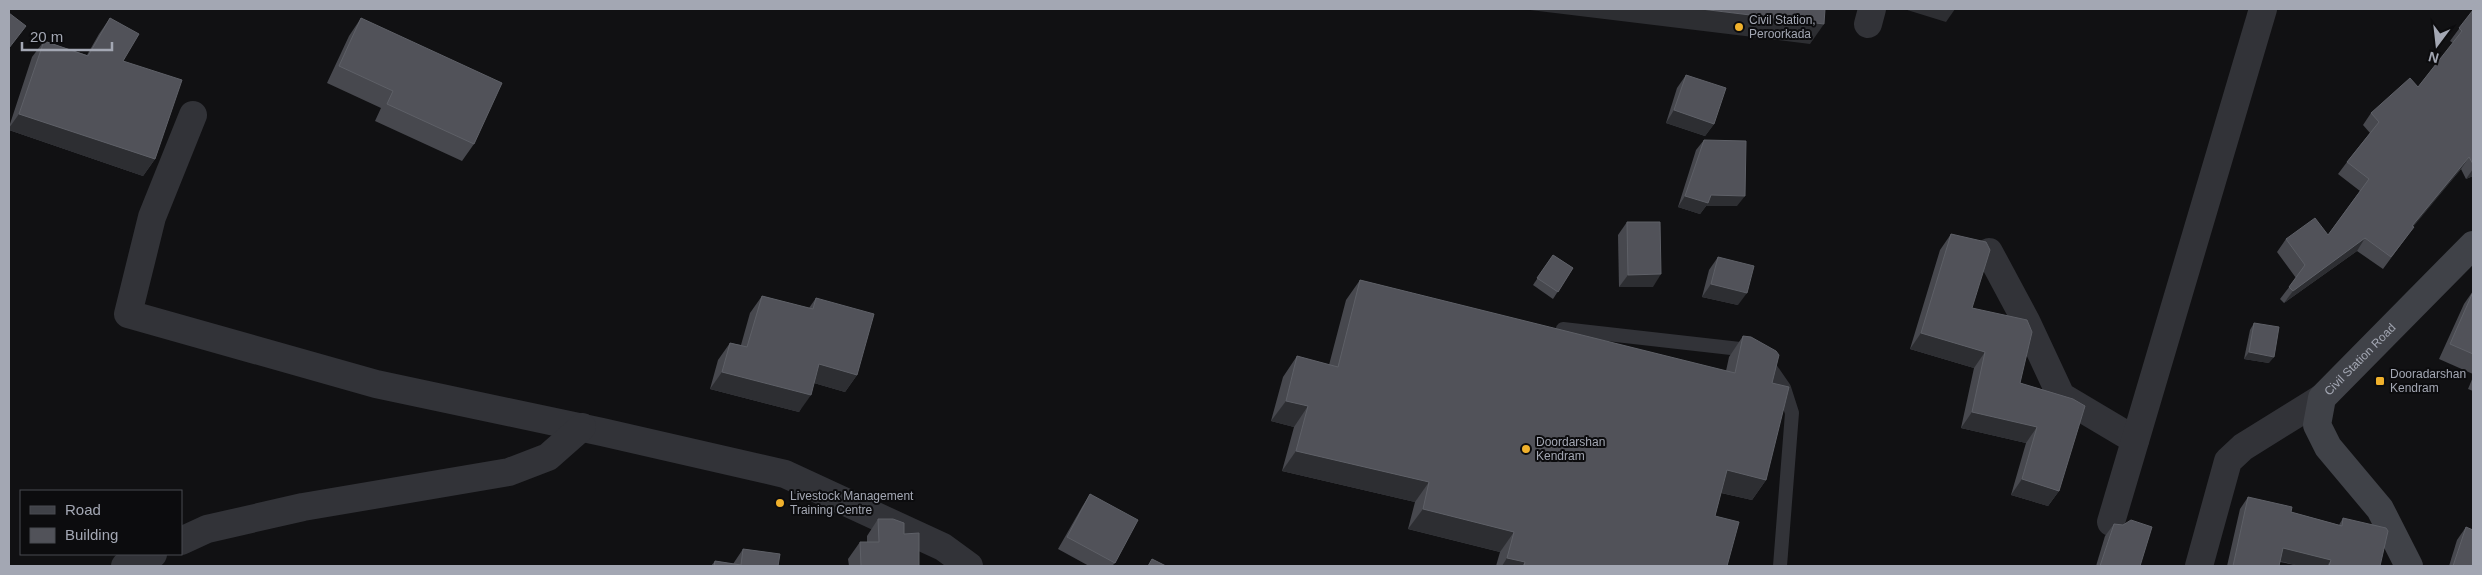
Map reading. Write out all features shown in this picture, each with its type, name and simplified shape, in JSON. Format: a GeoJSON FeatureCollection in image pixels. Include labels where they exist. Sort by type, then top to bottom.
{"type":"FeatureCollection","features":[{"type":"Feature","properties":{"kind":"main road","name":"Civil Station Road"},"geometry":{"type":"LineString","coordinates":[[2409,566],[2380,509],[2328,447],[2317,425],[2322,398],[2473,245]]}},
{"type":"Feature","properties":{"kind":"street"},"geometry":{"type":"LineString","coordinates":[[2111,522],[2263,9]]}},
{"type":"Feature","properties":{"kind":"street"},"geometry":{"type":"LineString","coordinates":[[193,115],[152,217],[128,314],[376,384],[582,427],[785,474],[943,547],[969,566]]}},
{"type":"Feature","properties":{"kind":"street"},"geometry":{"type":"LineString","coordinates":[[1989,252],[2026,321],[2061,396],[2136,440]]}},
{"type":"Feature","properties":{"kind":"street"},"geometry":{"type":"LineString","coordinates":[[2199,566],[2228,462],[2243,447],[2322,398]]}},
{"type":"Feature","properties":{"kind":"street"},"geometry":{"type":"LineString","coordinates":[[182,541],[208,529],[303,507],[508,472],[548,457],[582,427]]}},
{"type":"Feature","properties":{"kind":"street"},"geometry":{"type":"LineString","coordinates":[[125,566],[152,558]]}},
{"type":"Feature","properties":{"kind":"lane"},"geometry":{"type":"LineString","coordinates":[[1563,329],[1740,349],[1768,365],[1784,388],[1792,413],[1780,566]]}},
{"type":"Feature","properties":{"kind":"building"},"geometry":{"type":"Polygon","coordinates":[[[1701,9],[1825,9],[1824,24],[1701,9]]]}},
{"type":"Feature","properties":{"kind":"building"},"geometry":{"type":"Polygon","coordinates":[[[2473,10],[2473,164],[2469,157],[2412,226],[2414,227],[2391,257],[2365,238],[2293,291],[2289,287],[2305,265],[2286,239],[2315,218],[2328,235],[2369,179],[2347,162],[2379,122],[2371,113],[2410,78],[2418,87],[2462,31],[2459,28],[2473,10]]]}},
{"type":"Feature","properties":{"kind":"building"},"geometry":{"type":"Polygon","coordinates":[[[9,13],[26,26],[9,48],[9,13]]]}},
{"type":"Feature","properties":{"kind":"building"},"geometry":{"type":"Polygon","coordinates":[[[110,18],[139,34],[123,61],[182,80],[155,159],[19,114],[44,41],[88,56],[110,18]]]}},
{"type":"Feature","properties":{"kind":"building"},"geometry":{"type":"Polygon","coordinates":[[[361,18],[502,83],[474,144],[387,104],[393,91],[339,66],[361,18]]]}},
{"type":"Feature","properties":{"kind":"building"},"geometry":{"type":"Polygon","coordinates":[[[1686,75],[1726,88],[1714,124],[1674,110],[1686,75]]]}},
{"type":"Feature","properties":{"kind":"building"},"geometry":{"type":"Polygon","coordinates":[[[1704,140],[1746,141],[1745,196],[1711,195],[1708,203],[1685,196],[1704,140]]]}},
{"type":"Feature","properties":{"kind":"building"},"geometry":{"type":"Polygon","coordinates":[[[1627,222],[1660,222],[1661,274],[1628,275],[1627,222]]]}},
{"type":"Feature","properties":{"kind":"building"},"geometry":{"type":"Polygon","coordinates":[[[1951,234],[1986,242],[1990,250],[1972,308],[2027,320],[2032,332],[2020,383],[2073,399],[2085,406],[2059,491],[2022,479],[2037,427],[1972,412],[1985,352],[1921,333],[1951,234]]]}},
{"type":"Feature","properties":{"kind":"building"},"geometry":{"type":"Polygon","coordinates":[[[1553,255],[1573,268],[1558,292],[1537,278],[1553,255]]]}},
{"type":"Feature","properties":{"kind":"building"},"geometry":{"type":"Polygon","coordinates":[[[1718,257],[1754,266],[1747,293],[1711,284],[1718,257]]]}},
{"type":"Feature","properties":{"kind":"building","name":"Doordarshan Kendram"},"geometry":{"type":"Polygon","coordinates":[[[1360,280],[1735,373],[1743,336],[1751,337],[1776,351],[1779,355],[1772,383],[1789,387],[1766,480],[1727,470],[1715,516],[1739,522],[1727,566],[1524,566],[1525,562],[1507,558],[1514,532],[1423,509],[1429,482],[1296,451],[1308,406],[1286,401],[1297,356],[1338,367],[1360,280]]]}},
{"type":"Feature","properties":{"kind":"building"},"geometry":{"type":"Polygon","coordinates":[[[2473,292],[2473,354],[2450,344],[2473,292]]]}},
{"type":"Feature","properties":{"kind":"building"},"geometry":{"type":"Polygon","coordinates":[[[762,296],[813,309],[816,298],[874,314],[857,375],[819,364],[811,395],[722,372],[730,343],[747,347],[762,296]]]}},
{"type":"Feature","properties":{"kind":"building"},"geometry":{"type":"Polygon","coordinates":[[[2254,323],[2279,327],[2274,357],[2249,352],[2254,323]]]}},
{"type":"Feature","properties":{"kind":"building"},"geometry":{"type":"Polygon","coordinates":[[[1090,494],[1138,520],[1115,563],[1067,537],[1090,494]]]}},
{"type":"Feature","properties":{"kind":"building"},"geometry":{"type":"Polygon","coordinates":[[[2248,497],[2292,507],[2291,512],[2342,526],[2343,518],[2386,528],[2388,531],[2380,566],[2329,566],[2331,560],[2283,548],[2279,566],[2233,566],[2248,497]]]}},
{"type":"Feature","properties":{"kind":"building"},"geometry":{"type":"Polygon","coordinates":[[[878,519],[893,519],[904,523],[904,534],[919,533],[919,566],[861,566],[860,542],[879,542],[878,519]]]}},
{"type":"Feature","properties":{"kind":"building"},"geometry":{"type":"Polygon","coordinates":[[[2131,520],[2152,527],[2140,566],[2100,566],[2114,524],[2123,525],[2131,520]]]}},
{"type":"Feature","properties":{"kind":"building"},"geometry":{"type":"Polygon","coordinates":[[[2466,527],[2473,530],[2473,566],[2453,566],[2466,527]]]}},
{"type":"Feature","properties":{"kind":"building"},"geometry":{"type":"Polygon","coordinates":[[[743,549],[780,554],[778,566],[714,566],[715,561],[741,565],[743,549]]]}},
{"type":"Feature","properties":{"kind":"building"},"geometry":{"type":"Polygon","coordinates":[[[1152,559],[1166,566],[1148,566],[1152,559]]]}},
{"type":"Feature","properties":{"kind":"place","name":"Civil Station, Peroorkada"},"geometry":{"type":"Point","coordinates":[1739,27]}},
{"type":"Feature","properties":{"kind":"place","name":"Dooradarshan Kendram"},"geometry":{"type":"Point","coordinates":[2380,381]}},
{"type":"Feature","properties":{"kind":"place","name":"Doordarshan Kendram"},"geometry":{"type":"Point","coordinates":[1526,449]}},
{"type":"Feature","properties":{"kind":"place","name":"Livestock Management Training Centre"},"geometry":{"type":"Point","coordinates":[780,503]}}]}
